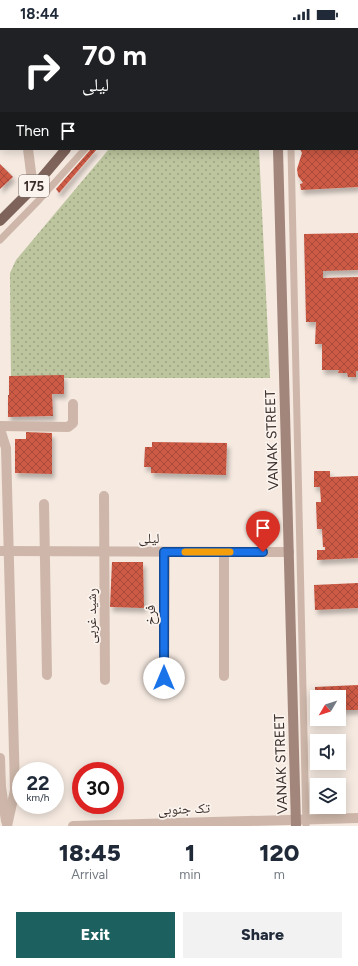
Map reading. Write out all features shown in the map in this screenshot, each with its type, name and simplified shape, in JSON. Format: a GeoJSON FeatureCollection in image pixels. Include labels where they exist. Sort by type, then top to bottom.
{"type":"FeatureCollection","features":[{"type":"Feature","properties":{"kind":"main road","name":"175"},"geometry":{"type":"LineString","coordinates":[[0,221],[33,188],[65,150]]}},
{"type":"Feature","properties":{"kind":"main road","name":"VANAK STREET"},"geometry":{"type":"LineString","coordinates":[[278,150],[289,552],[301,823]]}},
{"type":"Feature","properties":{"kind":"street"},"geometry":{"type":"LineString","coordinates":[[28,150],[33,188]]}},
{"type":"Feature","properties":{"kind":"street"},"geometry":{"type":"LineString","coordinates":[[7,826],[15,790],[4,551],[6,448],[0,427],[68,427],[73,423],[74,404]]}},
{"type":"Feature","properties":{"kind":"street","name":"رشید غربی"},"geometry":{"type":"LineString","coordinates":[[104,496],[105,680]]}},
{"type":"Feature","properties":{"kind":"street"},"geometry":{"type":"LineString","coordinates":[[44,504],[47,675]]}},
{"type":"Feature","properties":{"kind":"street","name":"لیلی"},"geometry":{"type":"LineString","coordinates":[[4,551],[289,552]]}},
{"type":"Feature","properties":{"kind":"street","name":"فرخ"},"geometry":{"type":"LineString","coordinates":[[164,552],[164,678]]}},
{"type":"Feature","properties":{"kind":"street"},"geometry":{"type":"LineString","coordinates":[[224,552],[224,676]]}},
{"type":"Feature","properties":{"kind":"street"},"geometry":{"type":"LineString","coordinates":[[0,758],[1,787],[7,826]]}},
{"type":"Feature","properties":{"kind":"street","name":"تک جنوبی"},"geometry":{"type":"LineString","coordinates":[[73,826],[301,823],[358,818]]}},
{"type":"Feature","properties":{"kind":"lane"},"geometry":{"type":"LineString","coordinates":[[0,240],[84,150]]}},
{"type":"Feature","properties":{"kind":"lane"},"geometry":{"type":"LineString","coordinates":[[291,150],[301,823]]}},
{"type":"Feature","properties":{"kind":"green space"},"geometry":{"type":"Polygon","coordinates":[[[108,150],[259,150],[270,378],[11,378],[10,273],[16,260],[108,150]]]}},
{"type":"Feature","properties":{"kind":"building"},"geometry":{"type":"Polygon","coordinates":[[[90,150],[96,150],[59,193],[56,189],[90,150]]]}},
{"type":"Feature","properties":{"kind":"building"},"geometry":{"type":"Polygon","coordinates":[[[300,150],[358,150],[358,187],[301,190],[300,184],[303,183],[298,176],[297,169],[302,153],[300,150]]]}},
{"type":"Feature","properties":{"kind":"building"},"geometry":{"type":"Polygon","coordinates":[[[0,164],[13,177],[0,189],[0,164]]]}},
{"type":"Feature","properties":{"kind":"building"},"geometry":{"type":"Polygon","coordinates":[[[358,233],[358,270],[323,271],[323,278],[358,277],[358,371],[356,371],[356,377],[348,377],[347,373],[338,373],[339,370],[322,370],[322,344],[315,344],[316,322],[306,322],[304,234],[358,233]]]}},
{"type":"Feature","properties":{"kind":"building"},"geometry":{"type":"Polygon","coordinates":[[[64,375],[64,394],[52,394],[53,416],[8,417],[9,376],[64,375]]]}},
{"type":"Feature","properties":{"kind":"building"},"geometry":{"type":"Polygon","coordinates":[[[26,432],[52,433],[52,474],[15,473],[15,439],[26,439],[26,432]]]}},
{"type":"Feature","properties":{"kind":"building"},"geometry":{"type":"Polygon","coordinates":[[[152,442],[227,443],[226,475],[151,473],[151,467],[144,467],[145,447],[152,447],[152,442]]]}},
{"type":"Feature","properties":{"kind":"building"},"geometry":{"type":"Polygon","coordinates":[[[314,471],[330,471],[330,477],[358,476],[358,558],[317,560],[317,550],[325,550],[325,547],[323,547],[322,529],[317,529],[316,502],[321,502],[320,487],[314,487],[314,471]]]}},
{"type":"Feature","properties":{"kind":"building"},"geometry":{"type":"Polygon","coordinates":[[[112,562],[143,562],[144,608],[110,607],[112,562]]]}},
{"type":"Feature","properties":{"kind":"building"},"geometry":{"type":"Polygon","coordinates":[[[358,583],[358,608],[315,610],[314,585],[358,583]]]}},
{"type":"Feature","properties":{"kind":"building"},"geometry":{"type":"Polygon","coordinates":[[[358,685],[358,710],[346,710],[346,690],[315,690],[315,687],[358,685]]]}},
{"type":"Feature","properties":{"kind":"slow traffic"},"geometry":{"type":"LineString","coordinates":[[185,552],[230,552]]}},
{"type":"Feature","properties":{"kind":"route"},"geometry":{"type":"LineString","coordinates":[[164,678],[164,552],[263,552]]}}]}
